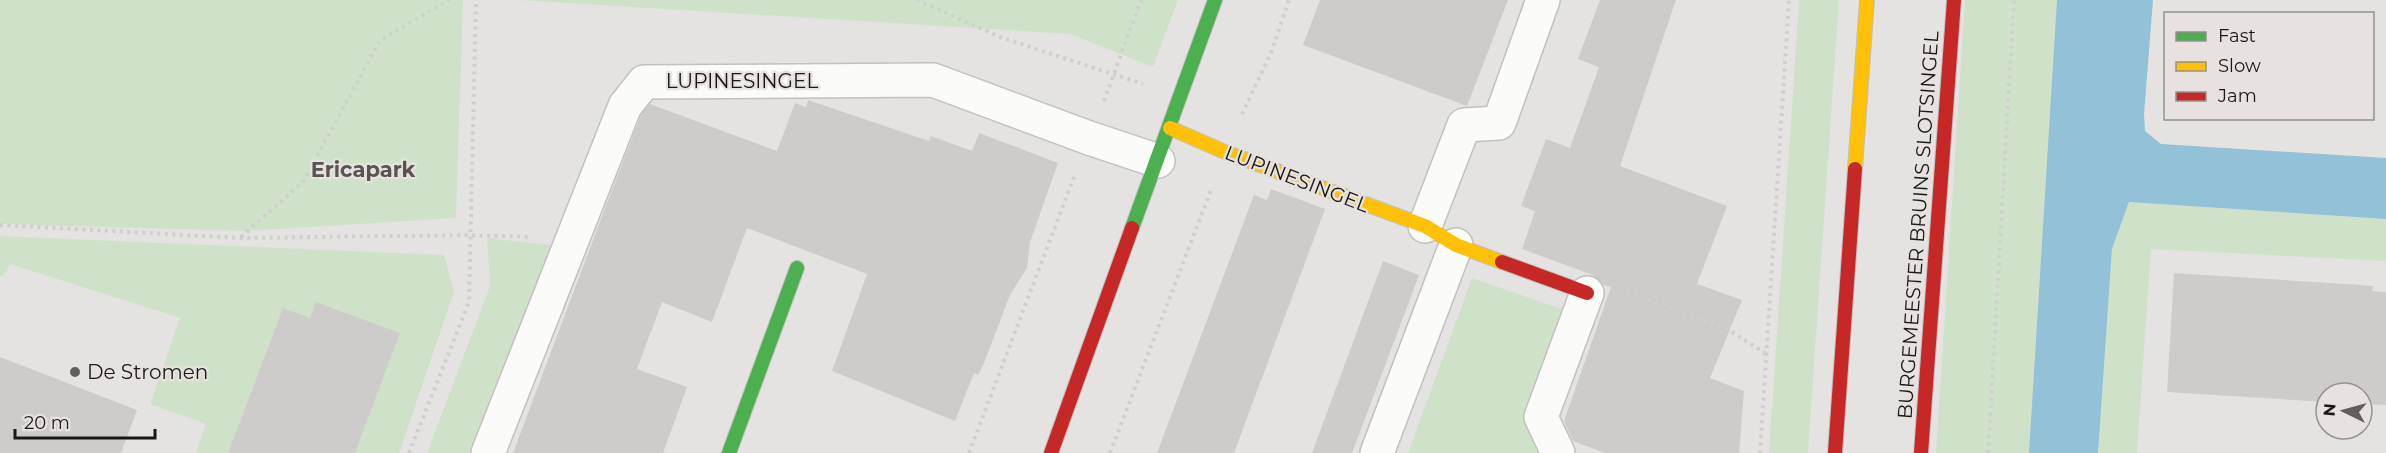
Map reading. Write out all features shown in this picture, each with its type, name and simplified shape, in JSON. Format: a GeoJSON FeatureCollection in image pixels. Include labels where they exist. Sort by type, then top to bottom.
{"type":"FeatureCollection","features":[{"type":"Feature","properties":{"kind":"street"},"geometry":{"type":"LineString","coordinates":[[1051,453],[1215,0]]}},
{"type":"Feature","properties":{"kind":"street"},"geometry":{"type":"LineString","coordinates":[[1425,226],[1464,125],[1498,123],[1543,0]]}},
{"type":"Feature","properties":{"kind":"street"},"geometry":{"type":"LineString","coordinates":[[1835,453],[1867,0]]}},
{"type":"Feature","properties":{"kind":"street","name":"BURGEMEESTER BRUINS SLOTSINGEL"},"geometry":{"type":"LineString","coordinates":[[1921,453],[1954,0]]}},
{"type":"Feature","properties":{"kind":"street","name":"LUPINESINGEL"},"geometry":{"type":"LineString","coordinates":[[488,453],[625,106],[644,82],[933,80],[1158,161]]}},
{"type":"Feature","properties":{"kind":"street","name":"LUPINESINGEL"},"geometry":{"type":"LineString","coordinates":[[1170,128],[1225,152],[1425,226],[1456,245],[1587,293]]}},
{"type":"Feature","properties":{"kind":"street"},"geometry":{"type":"LineString","coordinates":[[1377,453],[1456,245]]}},
{"type":"Feature","properties":{"kind":"street"},"geometry":{"type":"LineString","coordinates":[[729,453],[797,268]]}},
{"type":"Feature","properties":{"kind":"street"},"geometry":{"type":"LineString","coordinates":[[1558,453],[1541,417],[1587,293]]}},
{"type":"Feature","properties":{"kind":"path"},"geometry":{"type":"LineString","coordinates":[[240,238],[303,182],[380,40],[449,0]]}},
{"type":"Feature","properties":{"kind":"path"},"geometry":{"type":"LineString","coordinates":[[409,453],[469,302],[476,0]]}},
{"type":"Feature","properties":{"kind":"path"},"geometry":{"type":"LineString","coordinates":[[918,0],[1000,37],[1114,76],[1181,95]]}},
{"type":"Feature","properties":{"kind":"path"},"geometry":{"type":"LineString","coordinates":[[969,453],[1141,0]]}},
{"type":"Feature","properties":{"kind":"path"},"geometry":{"type":"LineString","coordinates":[[1110,453],[1225,152],[1271,53],[1289,0]]}},
{"type":"Feature","properties":{"kind":"path"},"geometry":{"type":"LineString","coordinates":[[1760,453],[1789,0]]}},
{"type":"Feature","properties":{"kind":"path"},"geometry":{"type":"LineString","coordinates":[[1988,453],[2014,0]]}},
{"type":"Feature","properties":{"kind":"path"},"geometry":{"type":"LineString","coordinates":[[0,225],[240,238],[469,235],[573,239]]}},
{"type":"Feature","properties":{"kind":"path"},"geometry":{"type":"LineString","coordinates":[[1587,293],[1613,285],[1729,330],[1765,353]]}},
{"type":"Feature","properties":{"kind":"green space"},"geometry":{"type":"Polygon","coordinates":[[[0,0],[463,0],[456,218],[245,231],[0,224],[0,0]]]}},
{"type":"Feature","properties":{"kind":"green space"},"geometry":{"type":"Polygon","coordinates":[[[518,0],[1178,0],[1153,67],[1070,34],[518,0]]]}},
{"type":"Feature","properties":{"kind":"green space"},"geometry":{"type":"Polygon","coordinates":[[[1799,0],[1839,0],[1808,453],[1769,453],[1799,0]]]}},
{"type":"Feature","properties":{"kind":"green space"},"geometry":{"type":"Polygon","coordinates":[[[1965,0],[2069,0],[2029,453],[1936,453],[1965,0]]]}},
{"type":"Feature","properties":{"kind":"green space"},"geometry":{"type":"Polygon","coordinates":[[[2129,202],[2386,219],[2386,261],[2151,249],[2137,453],[2098,453],[2112,249],[2129,202]]]}},
{"type":"Feature","properties":{"kind":"green space"},"geometry":{"type":"Polygon","coordinates":[[[0,236],[444,255],[454,292],[399,453],[196,453],[206,424],[150,404],[180,318],[10,264],[3,276],[0,276],[0,236]]]}},
{"type":"Feature","properties":{"kind":"green space"},"geometry":{"type":"Polygon","coordinates":[[[487,238],[558,246],[480,453],[427,453],[490,286],[487,238]]]}},
{"type":"Feature","properties":{"kind":"green space"},"geometry":{"type":"Polygon","coordinates":[[[1472,278],[1564,310],[1526,412],[1538,453],[1408,453],[1472,278]]]}},
{"type":"Feature","properties":{"kind":"water"},"geometry":{"type":"Polygon","coordinates":[[[2057,0],[2153,0],[2144,114],[2145,131],[2161,144],[2386,158],[2386,219],[2129,202],[2112,249],[2098,453],[2029,453],[2057,0]]]}},
{"type":"Feature","properties":{"kind":"building"},"geometry":{"type":"Polygon","coordinates":[[[1320,0],[1508,0],[1467,106],[1303,45],[1320,0]]]}},
{"type":"Feature","properties":{"kind":"building"},"geometry":{"type":"Polygon","coordinates":[[[1600,0],[1676,0],[1620,166],[1727,206],[1697,284],[1742,300],[1710,378],[1744,391],[1739,453],[1605,453],[1573,441],[1564,421],[1611,287],[1603,285],[1593,275],[1522,249],[1535,211],[1521,206],[1546,139],[1570,148],[1599,67],[1578,59],[1600,0]]]}},
{"type":"Feature","properties":{"kind":"building"},"geometry":{"type":"Polygon","coordinates":[[[808,100],[929,141],[931,136],[972,151],[979,133],[1058,163],[1030,242],[1027,268],[1010,295],[984,363],[978,375],[974,373],[955,421],[832,371],[867,274],[747,228],[712,322],[662,302],[637,369],[687,387],[663,453],[513,453],[641,115],[650,104],[777,151],[795,103],[806,107],[808,100]]]}},
{"type":"Feature","properties":{"kind":"building"},"geometry":{"type":"Polygon","coordinates":[[[1271,189],[1325,209],[1234,453],[1157,453],[1254,195],[1267,200],[1271,189]]]}},
{"type":"Feature","properties":{"kind":"building"},"geometry":{"type":"Polygon","coordinates":[[[1383,261],[1419,275],[1352,453],[1312,453],[1383,261]]]}},
{"type":"Feature","properties":{"kind":"building"},"geometry":{"type":"Polygon","coordinates":[[[2174,273],[2373,286],[2372,291],[2386,292],[2386,405],[2374,404],[2374,381],[2314,381],[2314,401],[2167,392],[2174,273]]]}},
{"type":"Feature","properties":{"kind":"building"},"geometry":{"type":"Polygon","coordinates":[[[316,302],[400,333],[355,453],[228,453],[283,308],[310,318],[316,302]]]}},
{"type":"Feature","properties":{"kind":"building"},"geometry":{"type":"Polygon","coordinates":[[[0,357],[137,410],[121,453],[0,453],[0,357]]]}},
{"type":"Feature","properties":{"kind":"traffic: fast"},"geometry":{"type":"LineString","coordinates":[[1132,228],[1215,0]]}},
{"type":"Feature","properties":{"kind":"traffic: fast"},"geometry":{"type":"LineString","coordinates":[[729,453],[797,268]]}},
{"type":"Feature","properties":{"kind":"traffic: slow"},"geometry":{"type":"LineString","coordinates":[[1855,169],[1867,0]]}},
{"type":"Feature","properties":{"kind":"traffic: slow"},"geometry":{"type":"LineString","coordinates":[[1170,128],[1225,152],[1425,226],[1456,245],[1502,262]]}},
{"type":"Feature","properties":{"kind":"traffic: jam"},"geometry":{"type":"LineString","coordinates":[[1921,453],[1954,0]]}},
{"type":"Feature","properties":{"kind":"traffic: jam"},"geometry":{"type":"LineString","coordinates":[[1835,453],[1855,169]]}},
{"type":"Feature","properties":{"kind":"traffic: jam"},"geometry":{"type":"LineString","coordinates":[[1051,453],[1132,228]]}},
{"type":"Feature","properties":{"kind":"traffic: jam"},"geometry":{"type":"LineString","coordinates":[[1502,262],[1587,293]]}},
{"type":"Feature","properties":{"kind":"place","name":"De Stromen"},"geometry":{"type":"Point","coordinates":[75,372]}},
{"type":"Feature","properties":{"kind":"district","name":"Ericapark"},"geometry":{"type":"Point","coordinates":[363,169]}}]}
